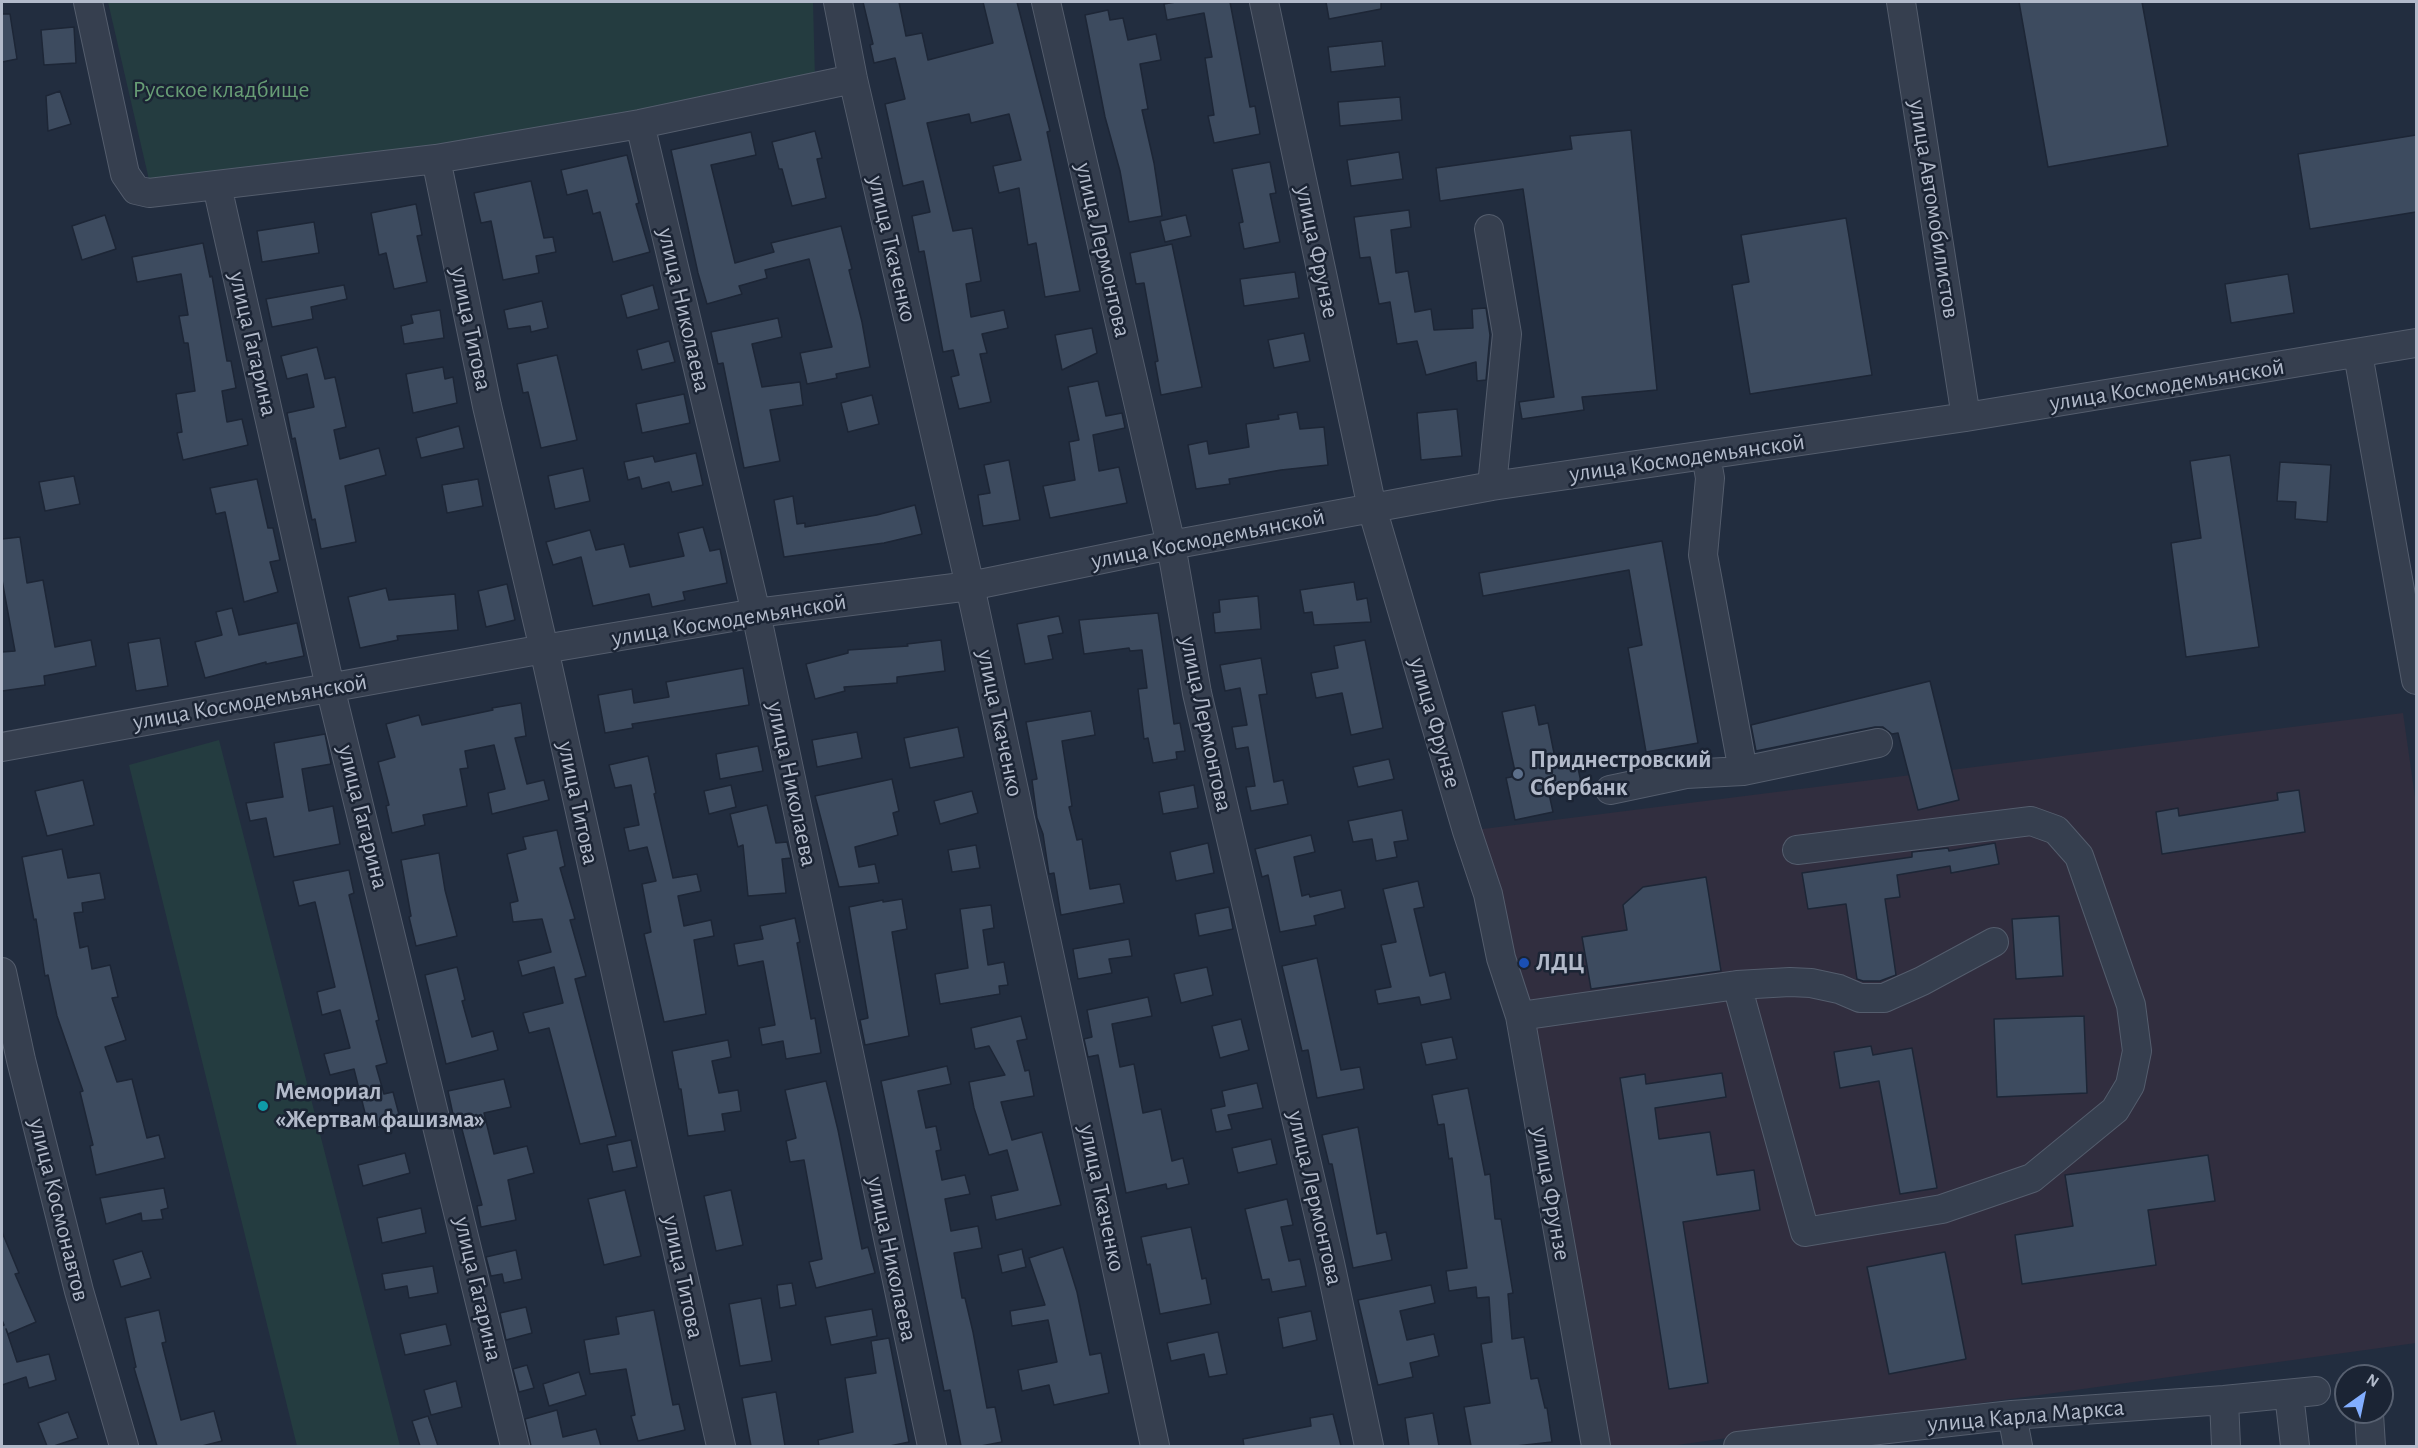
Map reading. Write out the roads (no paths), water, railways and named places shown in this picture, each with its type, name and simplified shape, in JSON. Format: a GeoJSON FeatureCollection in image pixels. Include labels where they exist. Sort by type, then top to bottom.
{"type":"FeatureCollection","features":[{"type":"Feature","properties":{"kind":"street"},"geometry":{"type":"LineString","coordinates":[[88,2],[125,174],[136,190],[149,194],[436,159],[640,124],[853,79]]}},
{"type":"Feature","properties":{"kind":"street","name":"улица Ткаченко"},"geometry":{"type":"LineString","coordinates":[[838,2],[853,79],[970,586],[1155,1446]]}},
{"type":"Feature","properties":{"kind":"street","name":"улица Лермонтова"},"geometry":{"type":"LineString","coordinates":[[1046,2],[1171,545],[1197,693],[1310,1174],[1369,1446]]}},
{"type":"Feature","properties":{"kind":"street","name":"улица Фрунзе"},"geometry":{"type":"LineString","coordinates":[[1264,2],[1372,508],[1467,831],[1488,894],[1502,958],[1520,1016],[1596,1446]]}},
{"type":"Feature","properties":{"kind":"street","name":"улица Автомобилистов"},"geometry":{"type":"LineString","coordinates":[[1901,2],[1966,417]]}},
{"type":"Feature","properties":{"kind":"street","name":"улица Николаева"},"geometry":{"type":"LineString","coordinates":[[640,124],[756,613],[932,1446]]}},
{"type":"Feature","properties":{"kind":"street","name":"улица Титова"},"geometry":{"type":"LineString","coordinates":[[436,159],[487,406],[544,649],[721,1446]]}},
{"type":"Feature","properties":{"kind":"street","name":"улица Гагарина"},"geometry":{"type":"LineString","coordinates":[[218,186],[330,687],[515,1446]]}},
{"type":"Feature","properties":{"kind":"street"},"geometry":{"type":"LineString","coordinates":[[1490,228],[1507,334],[1492,486]]}},
{"type":"Feature","properties":{"kind":"street","name":"улица Космодемьянской"},"geometry":{"type":"LineString","coordinates":[[2,747],[756,613],[970,586],[1171,545],[1492,486],[1966,417],[2416,343]]}},
{"type":"Feature","properties":{"kind":"street"},"geometry":{"type":"LineString","coordinates":[[2358,354],[2416,680]]}},
{"type":"Feature","properties":{"kind":"street"},"geometry":{"type":"LineString","coordinates":[[1706,455],[1710,478],[1703,555],[1743,771]]}},
{"type":"Feature","properties":{"kind":"street"},"geometry":{"type":"LineString","coordinates":[[1610,790],[1686,774],[1743,771],[1878,743]]}},
{"type":"Feature","properties":{"kind":"street"},"geometry":{"type":"LineString","coordinates":[[1737,985],[1805,1232],[1942,1209],[2032,1178],[2115,1110],[2130,1085],[2137,1051],[2131,1005],[2079,856],[2056,830],[2031,821],[1797,850]]}},
{"type":"Feature","properties":{"kind":"street"},"geometry":{"type":"LineString","coordinates":[[1520,1016],[1737,985],[1790,982],[1811,983],[1839,989],[1860,998],[1884,998],[1922,981],[1994,942]]}},
{"type":"Feature","properties":{"kind":"street","name":"улица Космонавтов"},"geometry":{"type":"LineString","coordinates":[[2,972],[21,1060],[79,1291],[124,1446]]}},
{"type":"Feature","properties":{"kind":"street","name":"улица Карла Маркса"},"geometry":{"type":"LineString","coordinates":[[1738,1446],[2012,1415],[2303,1393],[2295,1446]]}},
{"type":"Feature","properties":{"kind":"street"},"geometry":{"type":"LineString","coordinates":[[2224,1400],[2226,1446]]}},
{"type":"Feature","properties":{"kind":"street"},"geometry":{"type":"LineString","coordinates":[[2012,1415],[2018,1446]]}},
{"type":"Feature","properties":{"kind":"street"},"geometry":{"type":"LineString","coordinates":[[2369,1424],[2371,1446]]}},
{"type":"Feature","properties":{"kind":"place","name":"Приднестровский Сбербанк"},"geometry":{"type":"Point","coordinates":[1518,774]}},
{"type":"Feature","properties":{"kind":"place","name":"ЛДЦ"},"geometry":{"type":"Point","coordinates":[1524,963]}},
{"type":"Feature","properties":{"kind":"place","name":"Мемориал «Жертвам фашизма»"},"geometry":{"type":"Point","coordinates":[263,1106]}},
{"type":"Feature","properties":{"kind":"park label","name":"Русское кладбище"},"geometry":{"type":"Point","coordinates":[221,90]}}]}
